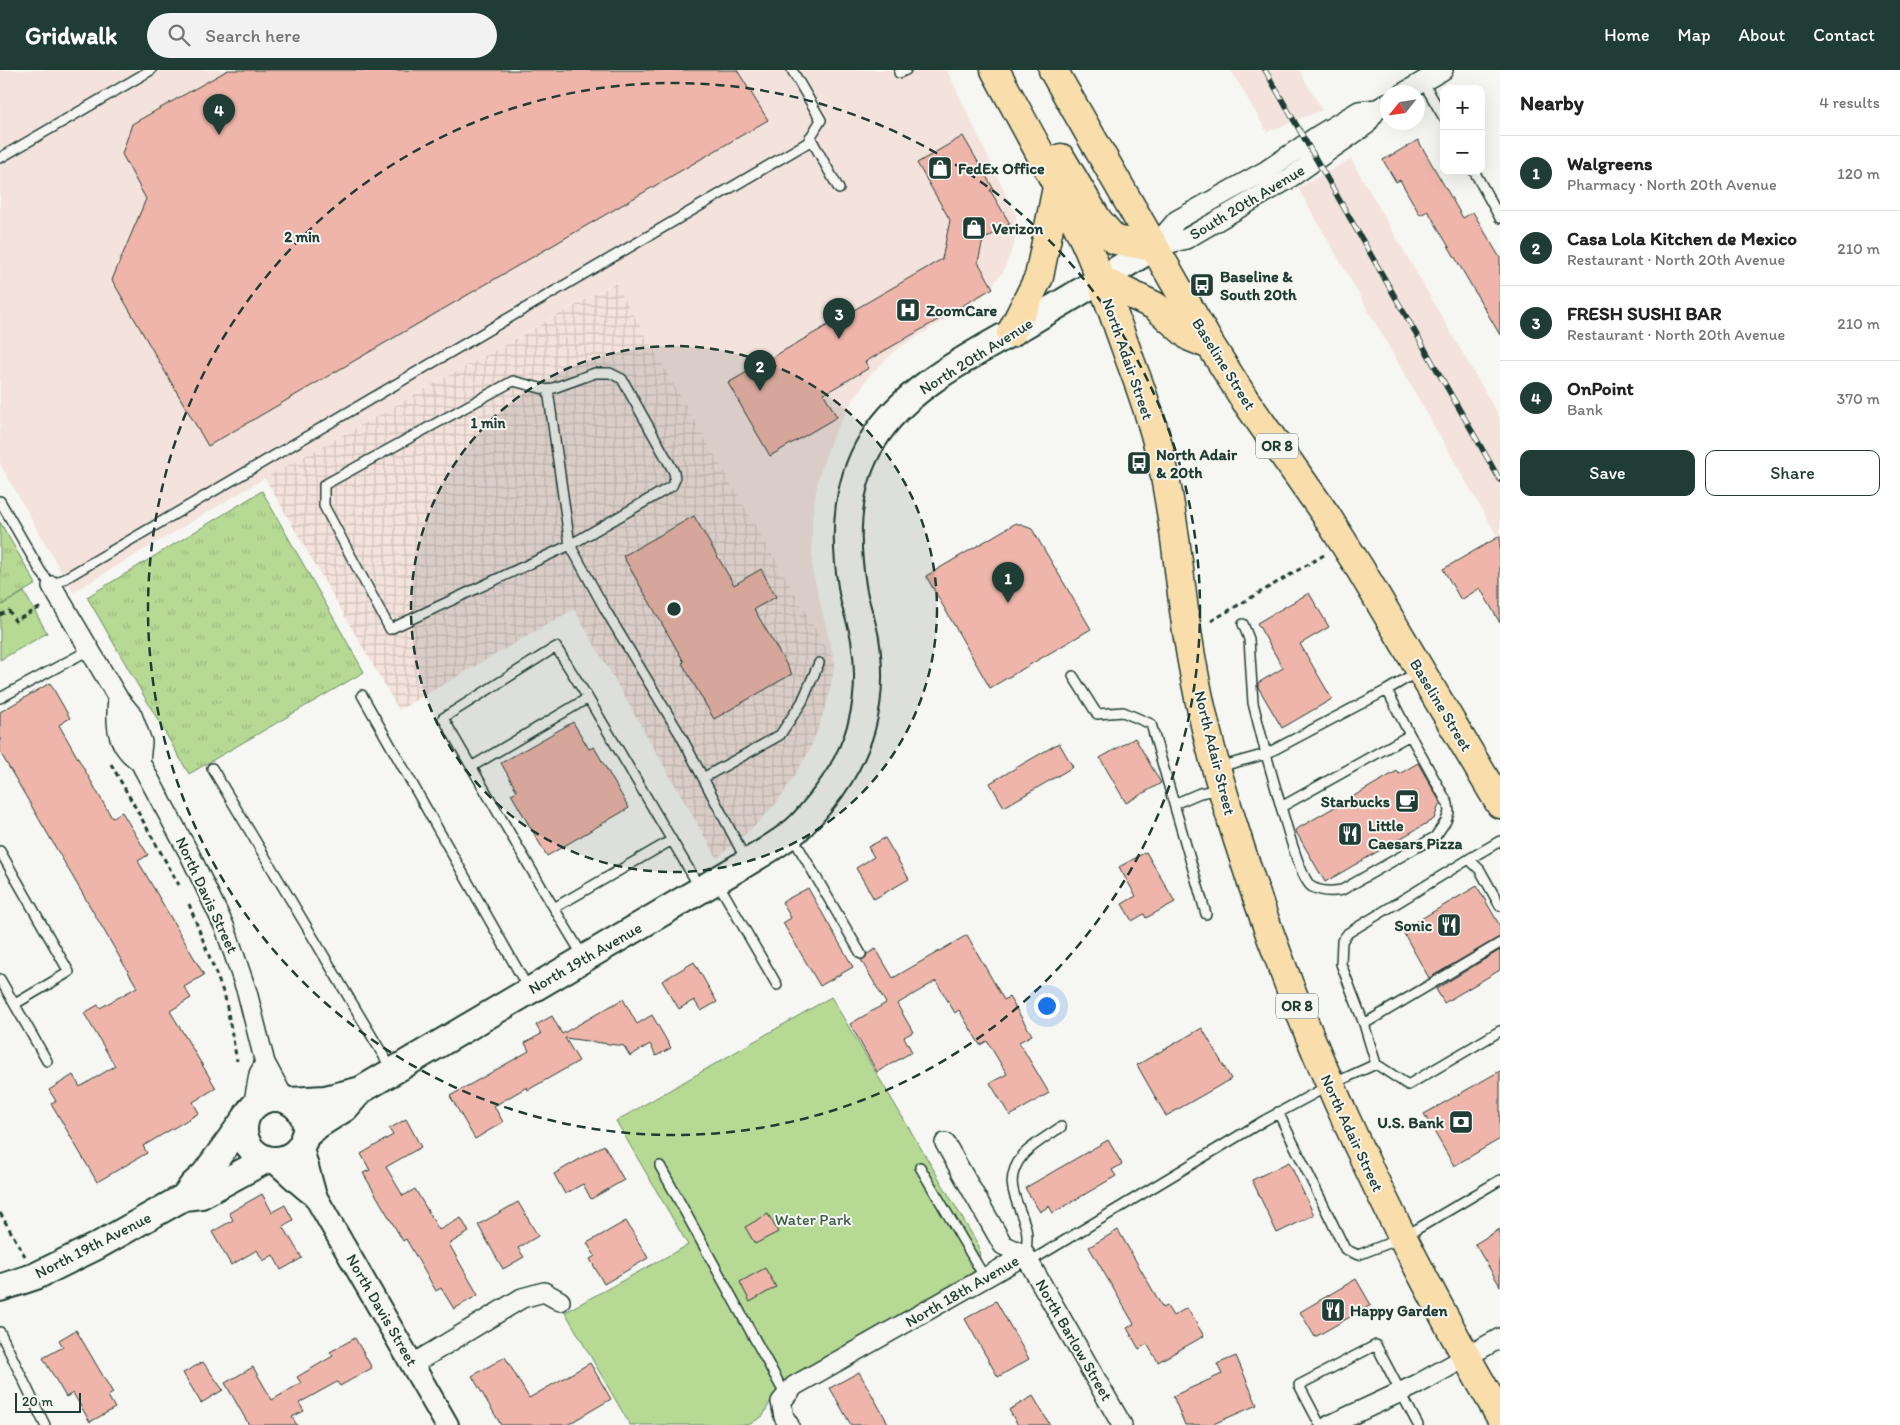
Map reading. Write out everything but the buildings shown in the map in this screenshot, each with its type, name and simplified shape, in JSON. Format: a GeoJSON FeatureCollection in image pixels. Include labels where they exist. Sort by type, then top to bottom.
{"type":"FeatureCollection","features":[{"type":"Feature","properties":{"kind":"highway","name":"North Adair Street"},"geometry":{"type":"LineString","coordinates":[[995,70],[1085,243],[1101,280],[1139,383],[1160,454],[1181,571],[1188,633],[1200,698],[1219,778],[1257,898],[1297,1006],[1330,1085],[1402,1238],[1500,1416]]}},
{"type":"Feature","properties":{"kind":"highway"},"geometry":{"type":"LineString","coordinates":[[1011,70],[1076,185],[1106,230],[1115,240],[1154,247]]}},
{"type":"Feature","properties":{"kind":"highway","name":"Baseline Street"},"geometry":{"type":"LineString","coordinates":[[1053,70],[1211,346],[1245,400],[1344,543],[1500,804]]}},
{"type":"Feature","properties":{"kind":"highway"},"geometry":{"type":"LineString","coordinates":[[1011,333],[1039,277],[1057,187]]}},
{"type":"Feature","properties":{"kind":"highway"},"geometry":{"type":"LineString","coordinates":[[1101,280],[1155,306],[1190,337],[1211,346]]}},
{"type":"Feature","properties":{"kind":"main road","name":"North 20th Avenue"},"geometry":{"type":"LineString","coordinates":[[798,828],[837,783],[847,766],[865,713],[868,670],[865,640],[852,586],[847,534],[853,491],[872,441],[891,416],[908,400],[948,370],[1154,247]]}},
{"type":"Feature","properties":{"kind":"main road","name":"North 19th Avenue"},"geometry":{"type":"LineString","coordinates":[[0,1288],[36,1276],[97,1246],[184,1198],[201,1195],[269,1159],[289,1156],[296,1151],[318,1125],[345,1108],[362,1090],[393,1070],[709,886],[798,828]]}},
{"type":"Feature","properties":{"kind":"main road","name":"North 19th Avenue"},"geometry":{"type":"LineString","coordinates":[[184,1198],[210,1168],[249,1113],[265,1099],[325,1099],[362,1090]]}},
{"type":"Feature","properties":{"kind":"main road"},"geometry":{"type":"LineString","coordinates":[[288,1100],[300,1110],[303,1117],[306,1131],[303,1141]]}},
{"type":"Feature","properties":{"kind":"main road"},"geometry":{"type":"LineString","coordinates":[[249,1113],[244,1134],[246,1141],[255,1152],[269,1159]]}},
{"type":"Feature","properties":{"kind":"street"},"geometry":{"type":"LineString","coordinates":[[1418,85],[1443,70]]}},
{"type":"Feature","properties":{"kind":"street","name":"South 20th Avenue"},"geometry":{"type":"LineString","coordinates":[[1154,247],[1176,220],[1267,170],[1359,111],[1380,106]]}},
{"type":"Feature","properties":{"kind":"street","name":"North Davis Street"},"geometry":{"type":"LineString","coordinates":[[51,585],[118,698],[132,714],[142,742],[140,762],[190,855],[225,928],[247,992],[265,1063],[288,1100]]}},
{"type":"Feature","properties":{"kind":"street"},"geometry":{"type":"LineString","coordinates":[[249,1113],[259,1074],[265,1063]]}},
{"type":"Feature","properties":{"kind":"street"},"geometry":{"type":"LineString","coordinates":[[303,1141],[315,1196]]}},
{"type":"Feature","properties":{"kind":"street","name":"North 18th Avenue"},"geometry":{"type":"LineString","coordinates":[[945,1143],[1003,1245],[1027,1258]]}},
{"type":"Feature","properties":{"kind":"street"},"geometry":{"type":"LineString","coordinates":[[269,1159],[285,1170],[300,1186],[315,1196]]}},
{"type":"Feature","properties":{"kind":"street","name":"North Davis Street"},"geometry":{"type":"LineString","coordinates":[[315,1196],[447,1425]]}},
{"type":"Feature","properties":{"kind":"street","name":"North 18th Avenue"},"geometry":{"type":"LineString","coordinates":[[784,1399],[794,1386],[985,1278],[1027,1258]]}},
{"type":"Feature","properties":{"kind":"street","name":"North Barlow Street"},"geometry":{"type":"LineString","coordinates":[[1027,1258],[1122,1425]]}},
{"type":"Feature","properties":{"kind":"street"},"geometry":{"type":"LineString","coordinates":[[413,1364],[522,1298],[544,1292],[560,1301]]}},
{"type":"Feature","properties":{"kind":"street"},"geometry":{"type":"LineString","coordinates":[[1330,1425],[1401,1393],[1500,1338]]}},
{"type":"Feature","properties":{"kind":"street"},"geometry":{"type":"LineString","coordinates":[[784,1399],[784,1417],[789,1425]]}},
{"type":"Feature","properties":{"kind":"lane"},"geometry":{"type":"LineString","coordinates":[[0,158],[151,70]]}},
{"type":"Feature","properties":{"kind":"lane"},"geometry":{"type":"LineString","coordinates":[[0,501],[51,585],[807,143],[821,120],[792,70]]}},
{"type":"Feature","properties":{"kind":"lane"},"geometry":{"type":"LineString","coordinates":[[1423,82],[1440,111]]}},
{"type":"Feature","properties":{"kind":"lane"},"geometry":{"type":"LineString","coordinates":[[810,137],[839,189]]}},
{"type":"Feature","properties":{"kind":"lane"},"geometry":{"type":"LineString","coordinates":[[1476,175],[1500,218]]}},
{"type":"Feature","properties":{"kind":"lane"},"geometry":{"type":"LineString","coordinates":[[595,373],[610,373],[622,379],[674,472],[675,479],[672,486],[570,545],[390,629],[324,506],[324,485],[514,381],[548,390],[595,373]]}},
{"type":"Feature","properties":{"kind":"lane"},"geometry":{"type":"LineString","coordinates":[[548,390],[570,545],[606,610],[681,736],[747,863]]}},
{"type":"Feature","properties":{"kind":"lane"},"geometry":{"type":"LineString","coordinates":[[1243,624],[1249,639],[1253,703],[1281,807],[1303,875],[1311,886],[1321,890],[1332,892],[1342,890],[1435,837],[1446,821],[1449,812],[1448,804],[1387,690]]}},
{"type":"Feature","properties":{"kind":"lane"},"geometry":{"type":"LineString","coordinates":[[584,958],[443,718],[556,648],[588,698],[672,840],[709,886],[777,986]]}},
{"type":"Feature","properties":{"kind":"lane"},"geometry":{"type":"LineString","coordinates":[[0,698],[89,650]]}},
{"type":"Feature","properties":{"kind":"lane"},"geometry":{"type":"LineString","coordinates":[[703,778],[780,735],[802,702],[819,662]]}},
{"type":"Feature","properties":{"kind":"lane"},"geometry":{"type":"LineString","coordinates":[[1174,804],[1200,793],[1219,778],[1387,690],[1420,670]]}},
{"type":"Feature","properties":{"kind":"lane"},"geometry":{"type":"LineString","coordinates":[[1074,676],[1097,714],[1122,712],[1151,724],[1206,914]]}},
{"type":"Feature","properties":{"kind":"lane"},"geometry":{"type":"LineString","coordinates":[[362,695],[530,990]]}},
{"type":"Feature","properties":{"kind":"lane"},"geometry":{"type":"LineString","coordinates":[[471,766],[588,698]]}},
{"type":"Feature","properties":{"kind":"lane"},"geometry":{"type":"LineString","coordinates":[[1281,807],[1410,735]]}},
{"type":"Feature","properties":{"kind":"lane"},"geometry":{"type":"LineString","coordinates":[[212,768],[393,1070]]}},
{"type":"Feature","properties":{"kind":"lane"},"geometry":{"type":"LineString","coordinates":[[798,828],[860,954]]}},
{"type":"Feature","properties":{"kind":"lane"},"geometry":{"type":"LineString","coordinates":[[554,908],[672,840]]}},
{"type":"Feature","properties":{"kind":"lane"},"geometry":{"type":"LineString","coordinates":[[1500,841],[1348,933],[1342,941],[1341,964],[1364,1024],[1376,1064],[1408,1086],[1500,1031]]}},
{"type":"Feature","properties":{"kind":"lane"},"geometry":{"type":"LineString","coordinates":[[0,850],[69,972],[14,1004]]}},
{"type":"Feature","properties":{"kind":"lane"},"geometry":{"type":"LineString","coordinates":[[1469,859],[1480,870],[1500,906]]}},
{"type":"Feature","properties":{"kind":"lane"},"geometry":{"type":"LineString","coordinates":[[1364,1024],[1500,943]]}},
{"type":"Feature","properties":{"kind":"lane"},"geometry":{"type":"LineString","coordinates":[[0,978],[47,1061]]}},
{"type":"Feature","properties":{"kind":"lane"},"geometry":{"type":"LineString","coordinates":[[1027,1258],[1278,1112],[1376,1064]]}},
{"type":"Feature","properties":{"kind":"lane"},"geometry":{"type":"LineString","coordinates":[[1278,1112],[1345,1249],[1358,1255],[1402,1238],[1500,1180]]}},
{"type":"Feature","properties":{"kind":"lane"},"geometry":{"type":"LineString","coordinates":[[1027,1258],[1026,1229],[1012,1190],[1012,1174],[1024,1154],[1061,1126]]}},
{"type":"Feature","properties":{"kind":"lane"},"geometry":{"type":"LineString","coordinates":[[660,1166],[784,1399]]}},
{"type":"Feature","properties":{"kind":"lane"},"geometry":{"type":"LineString","coordinates":[[920,1167],[985,1278]]}},
{"type":"Feature","properties":{"kind":"lane"},"geometry":{"type":"LineString","coordinates":[[0,1332],[45,1425]]}},
{"type":"Feature","properties":{"kind":"lane"},"geometry":{"type":"LineString","coordinates":[[1320,1425],[1299,1385],[1376,1345],[1418,1425]]}},
{"type":"Feature","properties":{"kind":"path"},"geometry":{"type":"LineString","coordinates":[[1188,633],[1344,543]]}},
{"type":"Feature","properties":{"kind":"path"},"geometry":{"type":"LineString","coordinates":[[0,616],[9,611],[16,621],[40,608],[51,585]]}},
{"type":"Feature","properties":{"kind":"path"},"geometry":{"type":"LineString","coordinates":[[45,614],[31,592],[51,585]]}},
{"type":"Feature","properties":{"kind":"path"},"geometry":{"type":"LineString","coordinates":[[108,757],[111,766],[183,891]]}},
{"type":"Feature","properties":{"kind":"path"},"geometry":{"type":"LineString","coordinates":[[187,900],[225,998],[237,1061]]}},
{"type":"Feature","properties":{"kind":"path"},"geometry":{"type":"LineString","coordinates":[[0,1213],[36,1276]]}},
{"type":"Feature","properties":{"kind":"shaded area"},"geometry":{"type":"Polygon","coordinates":[[[0,70],[947,70],[1016,216],[1014,245],[1003,272],[983,296],[897,349],[870,375],[848,408],[831,440],[818,479],[812,518],[812,570],[835,663],[614,283],[265,478],[73,592],[0,464],[0,70]]]}},
{"type":"Feature","properties":{"kind":"shaded area"},"geometry":{"type":"Polygon","coordinates":[[[1231,70],[1299,70],[1322,110],[1267,132],[1231,70]]]}},
{"type":"Feature","properties":{"kind":"shaded area"},"geometry":{"type":"Polygon","coordinates":[[[1351,159],[1500,418],[1500,541],[1298,188],[1351,159]]]}},
{"type":"Feature","properties":{"kind":"shaded area"},"geometry":{"type":"Polygon","coordinates":[[[615,283],[835,663],[829,695],[820,724],[809,751],[794,777],[778,801],[759,822],[717,858],[574,609],[399,710],[265,478],[615,283]]]}},
{"type":"Feature","properties":{"kind":"green space"},"geometry":{"type":"Polygon","coordinates":[[[262,491],[364,672],[189,774],[87,597],[262,491]]]}},
{"type":"Feature","properties":{"kind":"green space"},"geometry":{"type":"Polygon","coordinates":[[[0,522],[36,584],[0,606],[0,522]]]}},
{"type":"Feature","properties":{"kind":"green space"},"geometry":{"type":"Polygon","coordinates":[[[24,592],[47,633],[0,660],[0,606],[24,592]]]}},
{"type":"Feature","properties":{"kind":"green space","name":"Water Park"},"geometry":{"type":"Polygon","coordinates":[[[831,997],[979,1246],[980,1262],[970,1276],[788,1381],[772,1398],[763,1416],[748,1425],[630,1425],[565,1312],[688,1245],[616,1121],[831,997]]]}},
{"type":"Feature","properties":{"kind":"railway"},"geometry":{"type":"LineString","coordinates":[[1265,70],[1500,480]]}},
{"type":"Feature","properties":{"kind":"place","name":"OnPoint"},"geometry":{"type":"Point","coordinates":[219,135]}},
{"type":"Feature","properties":{"kind":"place","name":"FedEx Office"},"geometry":{"type":"Point","coordinates":[940,168]}},
{"type":"Feature","properties":{"kind":"place","name":"Verizon"},"geometry":{"type":"Point","coordinates":[974,228]}},
{"type":"Feature","properties":{"kind":"place","name":"Baseline & South 20th"},"geometry":{"type":"Point","coordinates":[1202,285]}},
{"type":"Feature","properties":{"kind":"place","name":"ZoomCare"},"geometry":{"type":"Point","coordinates":[908,310]}},
{"type":"Feature","properties":{"kind":"place","name":"FRESH SUSHI BAR"},"geometry":{"type":"Point","coordinates":[839,339]}},
{"type":"Feature","properties":{"kind":"place","name":"Casa Lola Kitchen de Mexico"},"geometry":{"type":"Point","coordinates":[760,391]}},
{"type":"Feature","properties":{"kind":"place","name":"North Adair & 20th"},"geometry":{"type":"Point","coordinates":[1139,463]}},
{"type":"Feature","properties":{"kind":"place","name":"Walgreens"},"geometry":{"type":"Point","coordinates":[1008,603]}},
{"type":"Feature","properties":{"kind":"place","name":"Starbucks"},"geometry":{"type":"Point","coordinates":[1407,801]}},
{"type":"Feature","properties":{"kind":"place","name":"Little Caesars Pizza"},"geometry":{"type":"Point","coordinates":[1350,834]}},
{"type":"Feature","properties":{"kind":"place","name":"Sonic"},"geometry":{"type":"Point","coordinates":[1449,925]}},
{"type":"Feature","properties":{"kind":"place","name":"U.S. Bank"},"geometry":{"type":"Point","coordinates":[1461,1122]}},
{"type":"Feature","properties":{"kind":"place","name":"Happy Garden"},"geometry":{"type":"Point","coordinates":[1333,1310]}}]}
